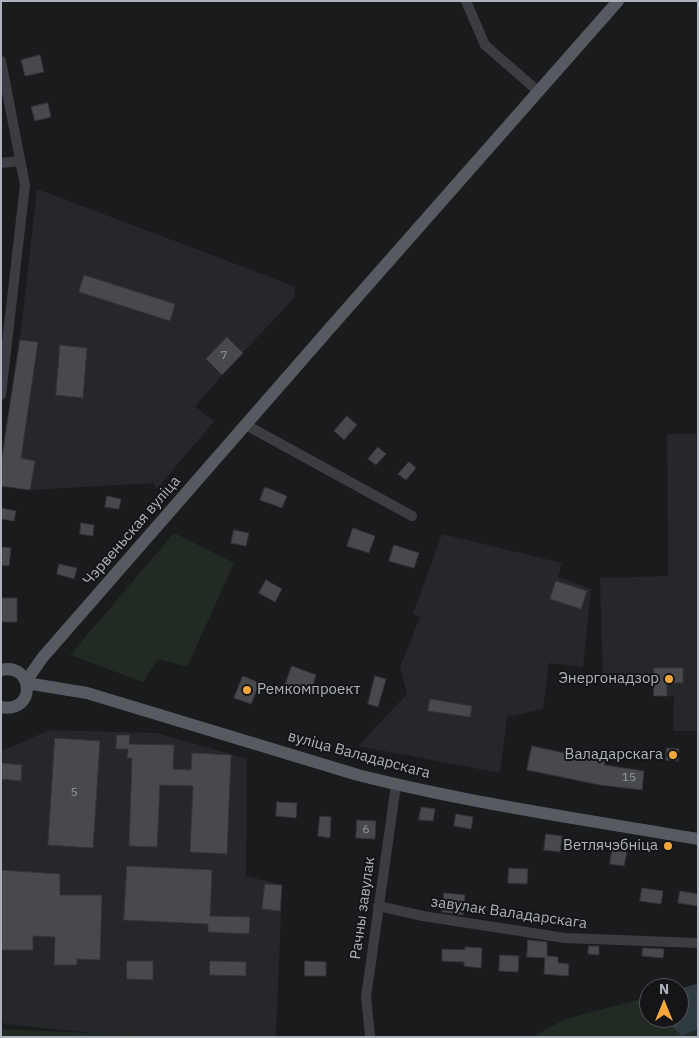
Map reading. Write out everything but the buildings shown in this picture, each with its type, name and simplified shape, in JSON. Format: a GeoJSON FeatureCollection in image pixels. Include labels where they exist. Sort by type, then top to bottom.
{"type":"FeatureCollection","features":[{"type":"Feature","properties":{"kind":"main road","name":"Чэрвеньская вуліца"},"geometry":{"type":"LineString","coordinates":[[26,682],[43,657],[336,320],[618,1]]}},
{"type":"Feature","properties":{"kind":"main road","name":"Чэрвеньская вуліца"},"geometry":{"type":"LineString","coordinates":[[16,671],[43,657]]}},
{"type":"Feature","properties":{"kind":"main road"},"geometry":{"type":"LineString","coordinates":[[1,670],[16,671],[24,677],[27,691],[24,699]]}},
{"type":"Feature","properties":{"kind":"main road","name":"вуліца Валадарскага"},"geometry":{"type":"LineString","coordinates":[[26,682],[87,693],[396,785],[698,839]]}},
{"type":"Feature","properties":{"kind":"main road","name":"вуліца Валадарскага"},"geometry":{"type":"LineString","coordinates":[[4,710],[18,705],[24,699],[45,692],[76,691]]}},
{"type":"Feature","properties":{"kind":"street"},"geometry":{"type":"LineString","coordinates":[[466,1],[485,45],[539,92]]}},
{"type":"Feature","properties":{"kind":"street"},"geometry":{"type":"LineString","coordinates":[[1,61],[25,185],[1,395]]}},
{"type":"Feature","properties":{"kind":"street"},"geometry":{"type":"LineString","coordinates":[[1,163],[20,161]]}},
{"type":"Feature","properties":{"kind":"street"},"geometry":{"type":"LineString","coordinates":[[246,425],[412,516]]}},
{"type":"Feature","properties":{"kind":"street","name":"Рачны завулак"},"geometry":{"type":"LineString","coordinates":[[370,1036],[366,997],[396,785]]}},
{"type":"Feature","properties":{"kind":"street","name":"завулак Валадарскага"},"geometry":{"type":"LineString","coordinates":[[378,906],[423,916],[565,938],[698,943]]}},
{"type":"Feature","properties":{"kind":"shaded area"},"geometry":{"type":"Polygon","coordinates":[[[37,189],[294,286],[295,297],[222,375],[195,407],[214,421],[157,489],[153,483],[30,490],[1,486],[1,464],[20,340],[37,189]]]}},
{"type":"Feature","properties":{"kind":"shaded area"},"geometry":{"type":"Polygon","coordinates":[[[667,434],[698,434],[698,731],[673,731],[674,696],[654,696],[654,683],[603,685],[600,578],[668,576],[667,434]]]}},
{"type":"Feature","properties":{"kind":"shaded area"},"geometry":{"type":"Polygon","coordinates":[[[174,533],[234,563],[187,667],[158,659],[143,682],[70,655],[174,533]]]}},
{"type":"Feature","properties":{"kind":"shaded area"},"geometry":{"type":"Polygon","coordinates":[[[442,534],[562,563],[558,577],[591,589],[583,667],[549,663],[543,709],[507,717],[500,773],[358,746],[407,694],[400,667],[420,617],[413,614],[442,534]]]}},
{"type":"Feature","properties":{"kind":"shaded area"},"geometry":{"type":"Polygon","coordinates":[[[50,730],[157,733],[247,759],[246,876],[282,885],[276,1037],[131,1037],[4,1024],[1,1019],[1,751],[50,730]]]}},
{"type":"Feature","properties":{"kind":"shaded area"},"geometry":{"type":"Polygon","coordinates":[[[696,984],[698,987],[698,1029],[682,1036],[674,1028],[689,1028],[689,986],[696,984]]]}},
{"type":"Feature","properties":{"kind":"shaded area"},"geometry":{"type":"Polygon","coordinates":[[[698,984],[698,1037],[533,1037],[565,1019],[639,1000],[639,1028],[689,1028],[689,986],[698,984]]]}},
{"type":"Feature","properties":{"kind":"shaded area"},"geometry":{"type":"Polygon","coordinates":[[[1,1029],[184,1037],[1,1037],[1,1029]]]}},
{"type":"Feature","properties":{"kind":"place","name":"Энергонадзор"},"geometry":{"type":"Point","coordinates":[669,679]}},
{"type":"Feature","properties":{"kind":"place","name":"Ремкомпроект"},"geometry":{"type":"Point","coordinates":[247,690]}},
{"type":"Feature","properties":{"kind":"place","name":"Валадарскага"},"geometry":{"type":"Point","coordinates":[673,755]}},
{"type":"Feature","properties":{"kind":"place","name":"Ветлячэбніца"},"geometry":{"type":"Point","coordinates":[668,846]}}]}
